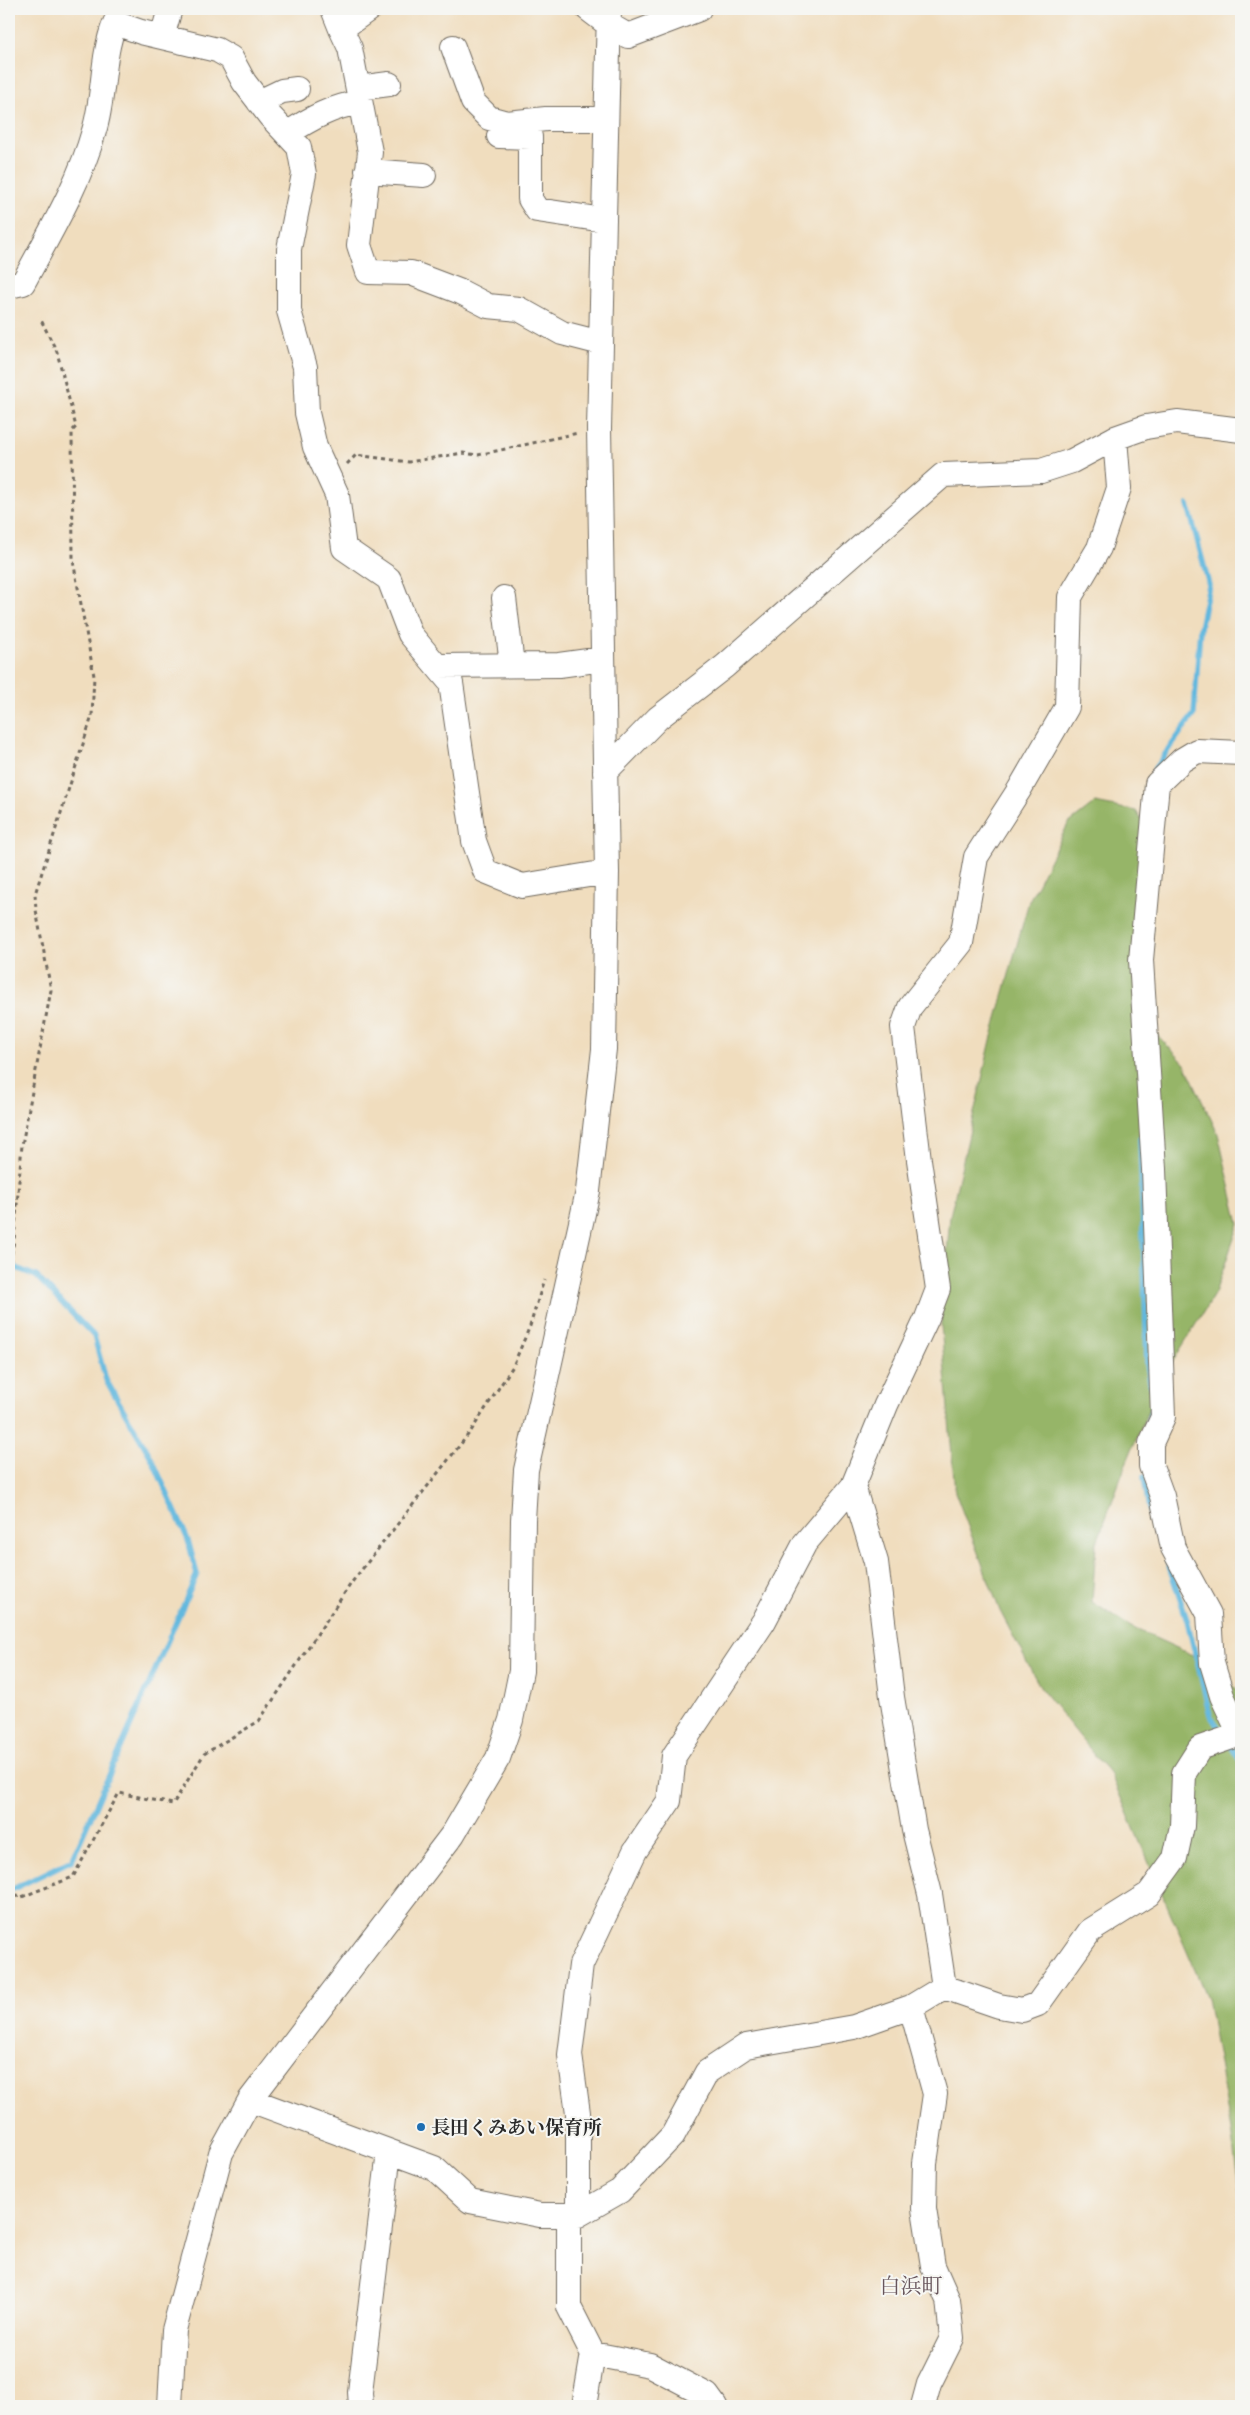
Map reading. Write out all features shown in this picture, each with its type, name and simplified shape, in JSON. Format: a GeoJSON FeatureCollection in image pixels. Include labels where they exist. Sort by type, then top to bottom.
{"type":"FeatureCollection","features":[{"type":"Feature","properties":{"kind":"street"},"geometry":{"type":"LineString","coordinates":[[162,37],[170,9]]}},
{"type":"Feature","properties":{"kind":"street"},"geometry":{"type":"LineString","coordinates":[[369,9],[337,19],[350,48],[370,152],[359,245],[368,272],[411,273],[461,292],[488,306],[519,309],[562,333],[601,342]]}},
{"type":"Feature","properties":{"kind":"street"},"geometry":{"type":"LineString","coordinates":[[588,9],[609,17],[628,36],[698,9]]}},
{"type":"Feature","properties":{"kind":"street"},"geometry":{"type":"LineString","coordinates":[[170,2406],[174,2330],[221,2153],[250,2100],[453,1834],[498,1758],[511,1720],[521,1671],[523,1520],[526,1470],[588,1191],[604,1050],[607,872],[599,428],[609,17]]}},
{"type":"Feature","properties":{"kind":"street"},"geometry":{"type":"LineString","coordinates":[[9,286],[23,283],[74,186],[95,130],[110,38],[115,23],[162,37],[217,50],[231,58],[244,82],[259,102],[299,147],[304,174],[290,250],[289,311],[305,367],[307,413],[315,447],[337,495],[344,548],[389,579],[410,634],[451,683],[474,841],[485,871],[522,886],[607,872]]}},
{"type":"Feature","properties":{"kind":"street"},"geometry":{"type":"LineString","coordinates":[[453,47],[473,102],[489,118],[507,122],[546,119],[606,119]]}},
{"type":"Feature","properties":{"kind":"street"},"geometry":{"type":"LineString","coordinates":[[287,134],[359,95],[389,84]]}},
{"type":"Feature","properties":{"kind":"street"},"geometry":{"type":"LineString","coordinates":[[259,102],[282,90],[297,90]]}},
{"type":"Feature","properties":{"kind":"street"},"geometry":{"type":"LineString","coordinates":[[479,130],[499,136],[530,137],[530,199],[537,210],[604,220]]}},
{"type":"Feature","properties":{"kind":"street"},"geometry":{"type":"LineString","coordinates":[[367,171],[424,175]]}},
{"type":"Feature","properties":{"kind":"street"},"geometry":{"type":"LineString","coordinates":[[605,772],[658,718],[725,666],[943,475],[1041,471],[1072,461],[1115,438],[1146,427],[1177,422],[1241,430]]}},
{"type":"Feature","properties":{"kind":"street"},"geometry":{"type":"LineString","coordinates":[[584,2406],[593,2354],[569,2308],[578,2113],[570,2056],[581,1965],[635,1851],[669,1801],[674,1756],[764,1621],[805,1543],[853,1486],[886,1405],[927,1318],[938,1289],[919,1160],[903,1027],[910,1006],[961,942],[976,856],[1019,790],[1067,707],[1070,597],[1098,548],[1119,488],[1115,438]]}},
{"type":"Feature","properties":{"kind":"street"},"geometry":{"type":"LineString","coordinates":[[504,598],[512,665]]}},
{"type":"Feature","properties":{"kind":"street"},"geometry":{"type":"LineString","coordinates":[[438,666],[559,665],[603,659]]}},
{"type":"Feature","properties":{"kind":"street"},"geometry":{"type":"LineString","coordinates":[[944,1987],[999,2006],[1022,2010],[1038,2004],[1090,1931],[1149,1894],[1175,1858],[1182,1826],[1184,1773],[1200,1748],[1239,1735],[1222,1696],[1212,1663],[1209,1614],[1173,1548],[1162,1496],[1151,1466],[1150,1443],[1163,1417],[1154,1169],[1141,960],[1157,784],[1182,760],[1197,750],[1241,753]]}},
{"type":"Feature","properties":{"kind":"street"},"geometry":{"type":"LineString","coordinates":[[853,1486],[876,1562],[898,1735],[914,1830],[930,1894],[944,1987]]}},
{"type":"Feature","properties":{"kind":"street"},"geometry":{"type":"LineString","coordinates":[[250,2100],[434,2168],[470,2201],[540,2215],[573,2215],[620,2191],[673,2135],[707,2072],[746,2046],[854,2027],[911,2007],[944,1987]]}},
{"type":"Feature","properties":{"kind":"street"},"geometry":{"type":"LineString","coordinates":[[911,2007],[935,2094],[925,2163],[924,2209],[933,2266],[948,2300],[952,2338],[929,2384],[923,2406]]}},
{"type":"Feature","properties":{"kind":"street"},"geometry":{"type":"LineString","coordinates":[[361,2406],[360,2392],[389,2152]]}},
{"type":"Feature","properties":{"kind":"street"},"geometry":{"type":"LineString","coordinates":[[593,2354],[650,2365],[707,2395],[715,2406]]}},
{"type":"Feature","properties":{"kind":"path"},"geometry":{"type":"LineString","coordinates":[[9,1270],[22,1145],[50,990],[35,894],[92,716],[94,676],[73,560],[72,431],[76,427],[57,352],[40,318]]}},
{"type":"Feature","properties":{"kind":"path"},"geometry":{"type":"LineString","coordinates":[[330,480],[356,455],[409,462],[463,453],[478,455],[599,428]]}},
{"type":"Feature","properties":{"kind":"path"},"geometry":{"type":"LineString","coordinates":[[9,1880],[19,1898],[73,1877],[119,1793],[173,1804],[204,1754],[258,1721],[352,1582],[471,1431],[513,1366],[530,1326],[547,1272],[574,1258]]}},
{"type":"Feature","properties":{"kind":"green space"},"geometry":{"type":"Polygon","coordinates":[[[1095,803],[1136,811],[1154,841],[1140,1017],[1185,1064],[1218,1134],[1239,1224],[1215,1293],[1159,1384],[1126,1464],[1096,1545],[1092,1602],[1131,1627],[1201,1659],[1241,1693],[1241,2206],[1231,2130],[1207,1998],[1111,1775],[1041,1689],[1000,1611],[955,1492],[941,1325],[950,1216],[991,1040],[1029,901],[1068,824],[1095,803]]]}},
{"type":"Feature","properties":{"kind":"waterway"},"geometry":{"type":"LineString","coordinates":[[1153,777],[1155,768],[1194,714],[1200,628],[1209,585],[1188,505]]}},
{"type":"Feature","properties":{"kind":"waterway"},"geometry":{"type":"LineString","coordinates":[[1140,1139],[1147,1364],[1151,1387]]}},
{"type":"Feature","properties":{"kind":"waterway"},"geometry":{"type":"LineString","coordinates":[[9,1265],[36,1276],[94,1336],[106,1380],[152,1459],[188,1540],[197,1574],[72,1860],[9,1891]]}},
{"type":"Feature","properties":{"kind":"waterway"},"geometry":{"type":"LineString","coordinates":[[1147,1426],[1153,1406]]}},
{"type":"Feature","properties":{"kind":"waterway"},"geometry":{"type":"LineString","coordinates":[[1144,1477],[1151,1521],[1163,1549]]}},
{"type":"Feature","properties":{"kind":"waterway"},"geometry":{"type":"LineString","coordinates":[[1168,1563],[1187,1620],[1210,1715],[1223,1734]]}},
{"type":"Feature","properties":{"kind":"waterway"},"geometry":{"type":"LineString","coordinates":[[1229,1743],[1241,1762]]}},
{"type":"Feature","properties":{"kind":"place","name":"長田くみあい保育所"},"geometry":{"type":"Point","coordinates":[421,2127]}},
{"type":"Feature","properties":{"kind":"district","name":"白浜町"},"geometry":{"type":"Point","coordinates":[911,2286]}}]}
